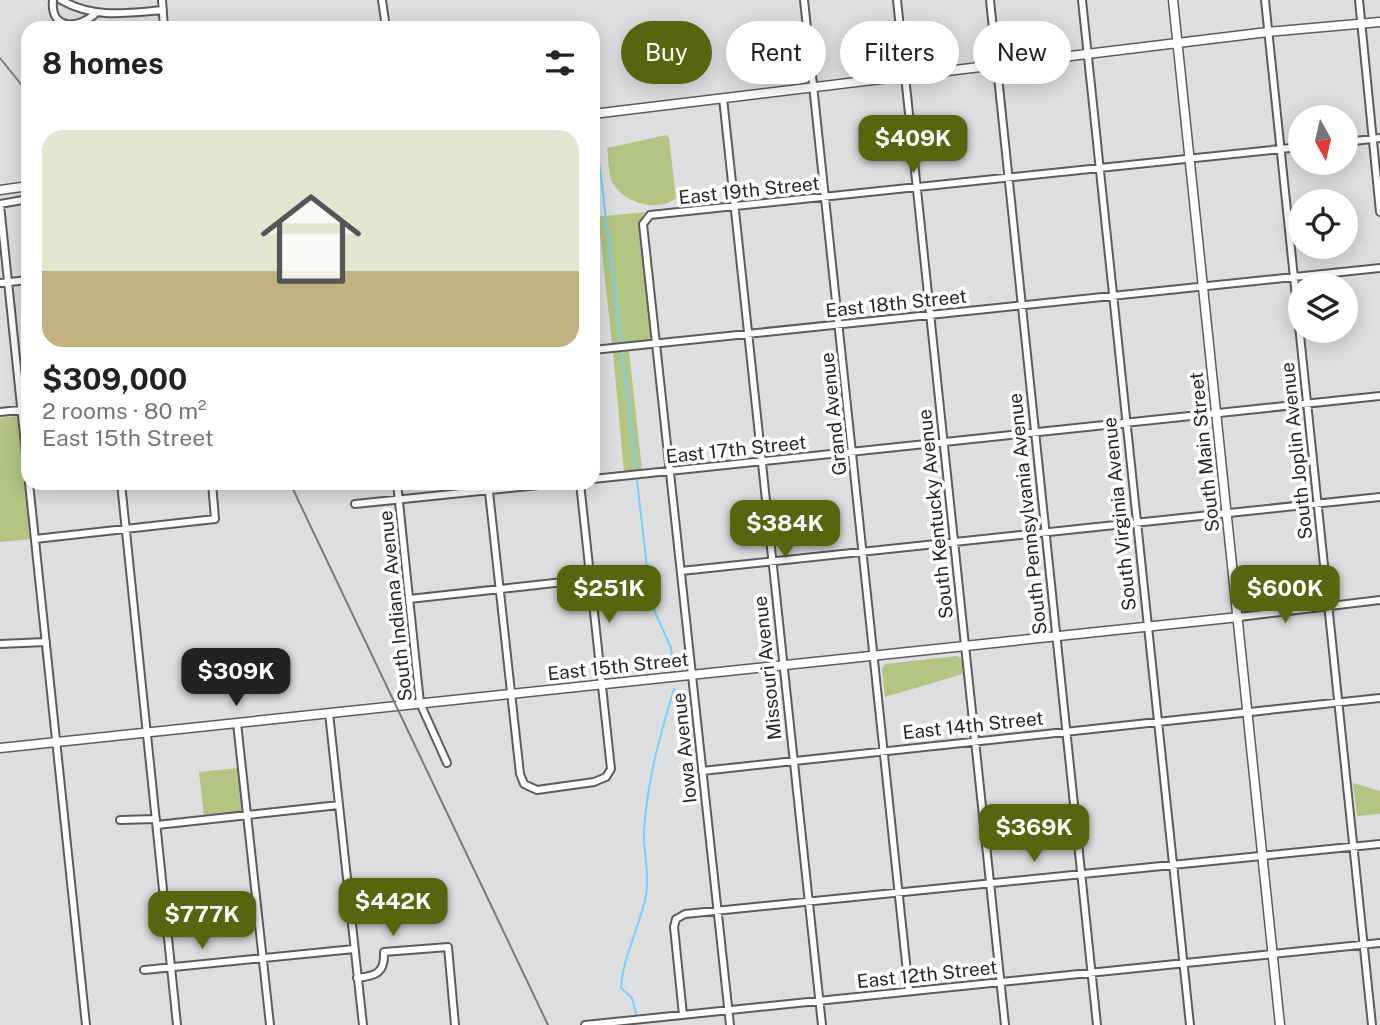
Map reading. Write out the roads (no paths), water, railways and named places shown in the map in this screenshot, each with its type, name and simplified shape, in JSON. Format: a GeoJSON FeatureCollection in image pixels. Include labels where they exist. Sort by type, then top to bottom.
{"type":"FeatureCollection","features":[{"type":"Feature","properties":{"kind":"main road","name":"South Main Street"},"geometry":{"type":"LineString","coordinates":[[1173,0],[1280,1025]]}},
{"type":"Feature","properties":{"kind":"main road"},"geometry":{"type":"LineString","coordinates":[[1071,56],[1268,32],[1380,22]]}},
{"type":"Feature","properties":{"kind":"main road"},"geometry":{"type":"LineString","coordinates":[[600,113],[840,83]]}},
{"type":"Feature","properties":{"kind":"main road"},"geometry":{"type":"LineString","coordinates":[[0,190],[21,188]]}},
{"type":"Feature","properties":{"kind":"main road","name":"East 15th Street"},"geometry":{"type":"LineString","coordinates":[[0,748],[1239,617]]}},
{"type":"Feature","properties":{"kind":"street"},"geometry":{"type":"LineString","coordinates":[[53,0],[57,18],[62,21]]}},
{"type":"Feature","properties":{"kind":"street"},"geometry":{"type":"LineString","coordinates":[[61,0],[73,7],[111,15],[163,10]]}},
{"type":"Feature","properties":{"kind":"street"},"geometry":{"type":"LineString","coordinates":[[162,0],[164,21]]}},
{"type":"Feature","properties":{"kind":"street"},"geometry":{"type":"LineString","coordinates":[[382,0],[385,21]]}},
{"type":"Feature","properties":{"kind":"street","name":"Grand Avenue"},"geometry":{"type":"LineString","coordinates":[[804,0],[827,197],[909,991]]}},
{"type":"Feature","properties":{"kind":"street","name":"South Kentucky Avenue"},"geometry":{"type":"LineString","coordinates":[[897,0],[900,21]]}},
{"type":"Feature","properties":{"kind":"street","name":"South Pennsylvania Avenue"},"geometry":{"type":"LineString","coordinates":[[990,0],[992,21]]}},
{"type":"Feature","properties":{"kind":"street","name":"South Virginia Avenue"},"geometry":{"type":"LineString","coordinates":[[1082,0],[1189,1025]]}},
{"type":"Feature","properties":{"kind":"street","name":"South Joplin Avenue"},"geometry":{"type":"LineString","coordinates":[[1265,0],[1294,273]]}},
{"type":"Feature","properties":{"kind":"street"},"geometry":{"type":"LineString","coordinates":[[1359,0],[1376,139],[1380,212]]}},
{"type":"Feature","properties":{"kind":"street"},"geometry":{"type":"LineString","coordinates":[[86,21],[96,13]]}},
{"type":"Feature","properties":{"kind":"street","name":"South Kentucky Avenue"},"geometry":{"type":"LineString","coordinates":[[907,84],[1005,1025]]}},
{"type":"Feature","properties":{"kind":"street","name":"South Pennsylvania Avenue"},"geometry":{"type":"LineString","coordinates":[[998,84],[1097,1025]]}},
{"type":"Feature","properties":{"kind":"street","name":"Missouri Avenue"},"geometry":{"type":"LineString","coordinates":[[723,98],[821,1025]]}},
{"type":"Feature","properties":{"kind":"street"},"geometry":{"type":"LineString","coordinates":[[1358,141],[1376,139]]}},
{"type":"Feature","properties":{"kind":"street","name":"East 19th Street"},"geometry":{"type":"LineString","coordinates":[[646,218],[650,215],[1288,148]]}},
{"type":"Feature","properties":{"kind":"street"},"geometry":{"type":"LineString","coordinates":[[21,201],[0,204],[4,283],[21,391]]}},
{"type":"Feature","properties":{"kind":"street","name":"Iowa Avenue"},"geometry":{"type":"LineString","coordinates":[[646,218],[643,224],[730,1025]]}},
{"type":"Feature","properties":{"kind":"street","name":"East 18th Street"},"geometry":{"type":"LineString","coordinates":[[1332,273],[1380,268]]}},
{"type":"Feature","properties":{"kind":"street","name":"East 18th Street"},"geometry":{"type":"LineString","coordinates":[[600,349],[1288,278]]}},
{"type":"Feature","properties":{"kind":"street","name":"South Joplin Avenue"},"geometry":{"type":"LineString","coordinates":[[1301,343],[1372,1025]]}},
{"type":"Feature","properties":{"kind":"street","name":"East 17th Street"},"geometry":{"type":"LineString","coordinates":[[600,479],[1380,396]]}},
{"type":"Feature","properties":{"kind":"street"},"geometry":{"type":"LineString","coordinates":[[0,412],[21,410]]}},
{"type":"Feature","properties":{"kind":"street"},"geometry":{"type":"LineString","coordinates":[[30,490],[86,1025]]}},
{"type":"Feature","properties":{"kind":"street"},"geometry":{"type":"LineString","coordinates":[[122,490],[177,1025]]}},
{"type":"Feature","properties":{"kind":"street"},"geometry":{"type":"LineString","coordinates":[[35,539],[215,519],[213,490]]}},
{"type":"Feature","properties":{"kind":"street","name":"South Indiana Avenue"},"geometry":{"type":"LineString","coordinates":[[398,490],[420,703],[447,763]]}},
{"type":"Feature","properties":{"kind":"street"},"geometry":{"type":"LineString","coordinates":[[355,504],[461,490]]}},
{"type":"Feature","properties":{"kind":"street"},"geometry":{"type":"LineString","coordinates":[[489,490],[522,782],[528,788],[537,790],[594,782],[606,777],[611,769],[581,490]]}},
{"type":"Feature","properties":{"kind":"street"},"geometry":{"type":"LineString","coordinates":[[681,571],[1380,497]]}},
{"type":"Feature","properties":{"kind":"street"},"geometry":{"type":"LineString","coordinates":[[409,600],[591,579]]}},
{"type":"Feature","properties":{"kind":"street"},"geometry":{"type":"LineString","coordinates":[[1239,617],[1380,600]]}},
{"type":"Feature","properties":{"kind":"street"},"geometry":{"type":"LineString","coordinates":[[0,644],[46,642]]}},
{"type":"Feature","properties":{"kind":"street","name":"East 14th Street"},"geometry":{"type":"LineString","coordinates":[[702,771],[1380,698]]}},
{"type":"Feature","properties":{"kind":"street"},"geometry":{"type":"LineString","coordinates":[[329,713],[363,1025]]}},
{"type":"Feature","properties":{"kind":"street"},"geometry":{"type":"LineString","coordinates":[[237,723],[270,1025]]}},
{"type":"Feature","properties":{"kind":"street"},"geometry":{"type":"LineString","coordinates":[[120,820],[156,822],[247,816],[339,805]]}},
{"type":"Feature","properties":{"kind":"street"},"geometry":{"type":"LineString","coordinates":[[682,1015],[674,927],[677,919],[685,914],[1380,844]]}},
{"type":"Feature","properties":{"kind":"street","name":"East 12th Street"},"geometry":{"type":"LineString","coordinates":[[584,1025],[1380,943]]}},
{"type":"Feature","properties":{"kind":"street"},"geometry":{"type":"LineString","coordinates":[[357,978],[372,976],[382,969],[384,952],[448,947],[455,1025]]}},
{"type":"Feature","properties":{"kind":"street"},"geometry":{"type":"LineString","coordinates":[[144,971],[354,949]]}},
{"type":"Feature","properties":{"kind":"waterway"},"geometry":{"type":"LineString","coordinates":[[600,169],[621,342]]}},
{"type":"Feature","properties":{"kind":"waterway"},"geometry":{"type":"LineString","coordinates":[[622,352],[636,470]]}},
{"type":"Feature","properties":{"kind":"waterway"},"geometry":{"type":"LineString","coordinates":[[637,480],[651,603],[671,648],[673,664]]}},
{"type":"Feature","properties":{"kind":"waterway"},"geometry":{"type":"LineString","coordinates":[[637,1017],[632,998],[621,988],[622,976],[646,895],[644,830],[648,794],[674,689]]}},
{"type":"Feature","properties":{"kind":"railway"},"geometry":{"type":"LineString","coordinates":[[0,58],[21,84]]}},
{"type":"Feature","properties":{"kind":"railway"},"geometry":{"type":"LineString","coordinates":[[293,490],[548,1025]]}}]}
